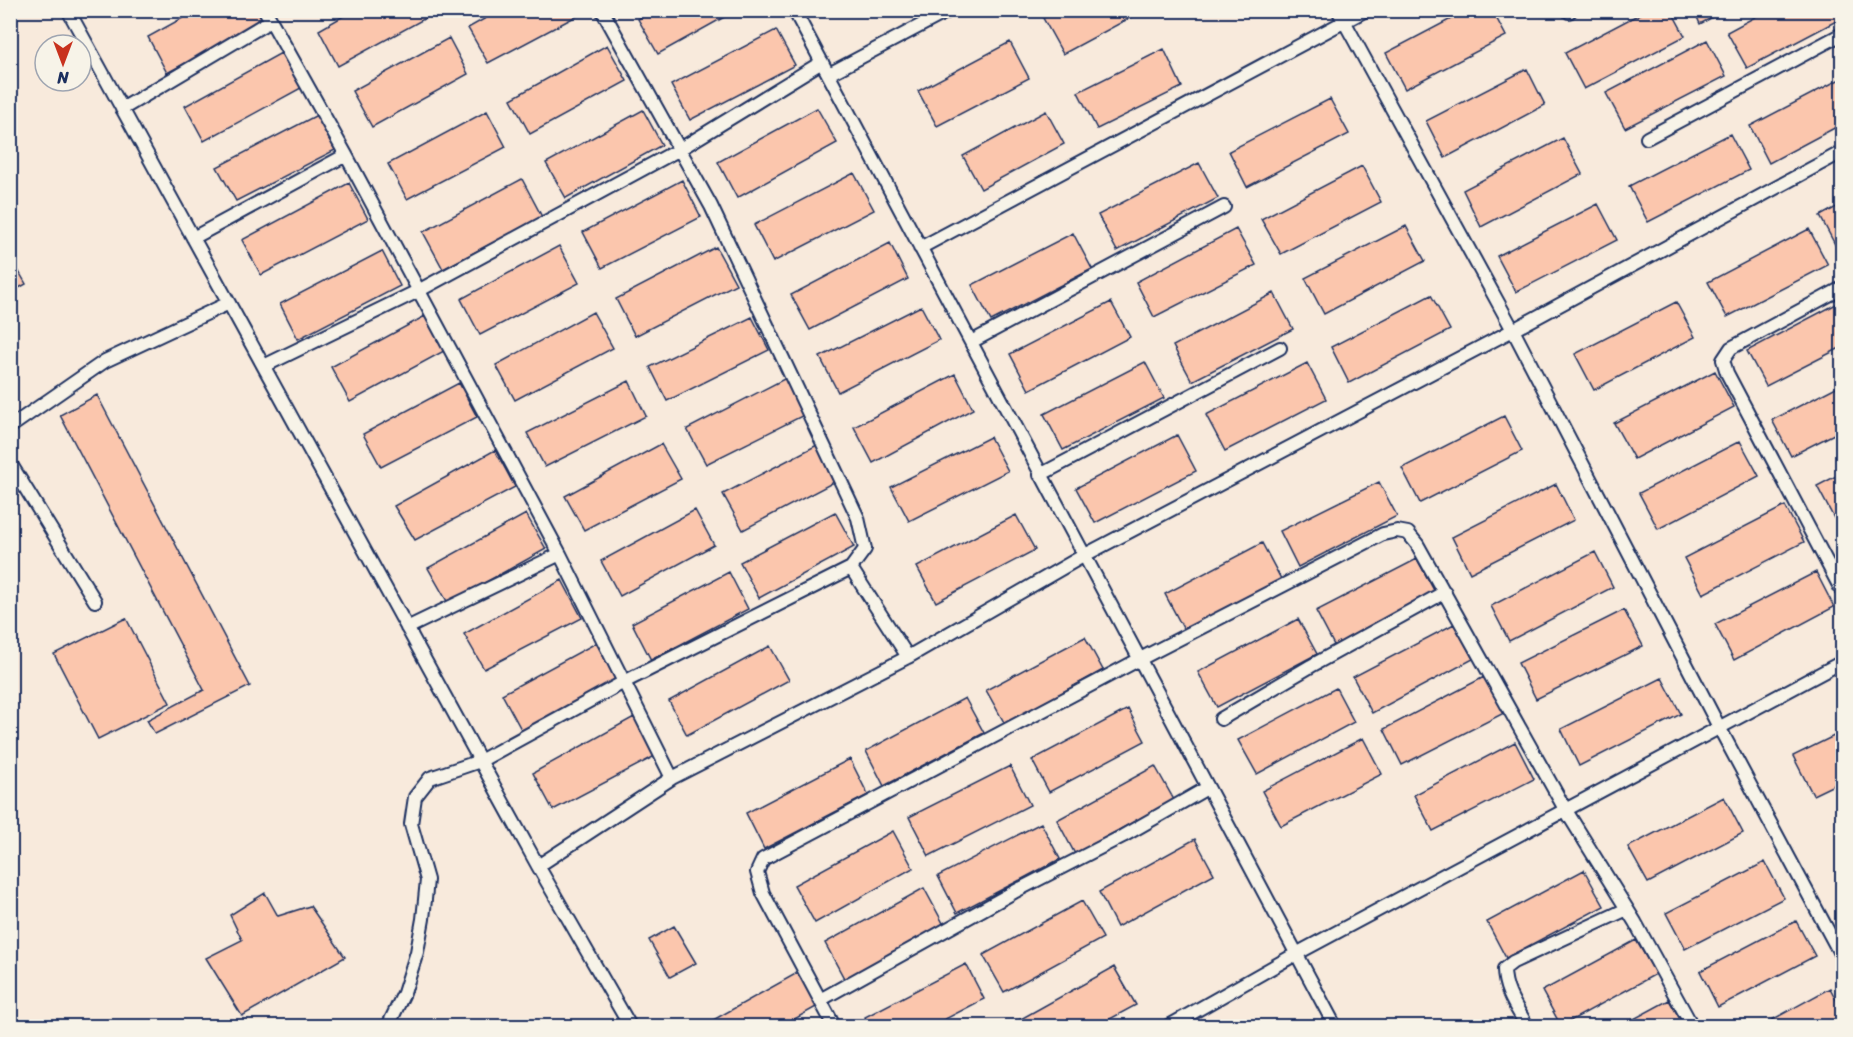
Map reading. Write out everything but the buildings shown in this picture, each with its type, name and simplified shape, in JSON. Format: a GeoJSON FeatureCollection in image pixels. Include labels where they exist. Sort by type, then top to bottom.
{"type":"FeatureCollection","features":[{"type":"Feature","properties":{"kind":"lane"},"geometry":{"type":"LineString","coordinates":[[68,10],[538,866],[630,1026]]}},
{"type":"Feature","properties":{"kind":"lane"},"geometry":{"type":"LineString","coordinates":[[388,1026],[404,993],[417,952],[423,919],[427,880],[411,824],[415,797],[430,778],[480,761],[624,682],[851,568],[865,549],[858,518],[711,206],[602,10]]}},
{"type":"Feature","properties":{"kind":"lane"},"geometry":{"type":"LineString","coordinates":[[794,10],[1335,1026]]}},
{"type":"Feature","properties":{"kind":"lane"},"geometry":{"type":"LineString","coordinates":[[829,74],[950,10]]}},
{"type":"Feature","properties":{"kind":"lane"},"geometry":{"type":"LineString","coordinates":[[920,248],[1341,16],[1366,10]]}},
{"type":"Feature","properties":{"kind":"lane"},"geometry":{"type":"LineString","coordinates":[[122,109],[267,16],[345,155],[560,554],[672,778]]}},
{"type":"Feature","properties":{"kind":"lane"},"geometry":{"type":"LineString","coordinates":[[1341,16],[1513,330],[1719,727],[1842,957]]}},
{"type":"Feature","properties":{"kind":"lane"},"geometry":{"type":"LineString","coordinates":[[1647,138],[1842,34]]}},
{"type":"Feature","properties":{"kind":"lane"},"geometry":{"type":"LineString","coordinates":[[264,366],[418,291],[680,149],[822,62]]}},
{"type":"Feature","properties":{"kind":"lane"},"geometry":{"type":"LineString","coordinates":[[538,866],[672,778],[908,657],[1083,556],[1513,330],[1842,152]]}},
{"type":"Feature","properties":{"kind":"lane"},"geometry":{"type":"LineString","coordinates":[[193,238],[345,155]]}},
{"type":"Feature","properties":{"kind":"lane"},"geometry":{"type":"LineString","coordinates":[[970,342],[1224,207]]}},
{"type":"Feature","properties":{"kind":"lane"},"geometry":{"type":"LineString","coordinates":[[1842,288],[1731,348],[1723,360],[1727,373],[1842,591]]}},
{"type":"Feature","properties":{"kind":"lane"},"geometry":{"type":"LineString","coordinates":[[10,427],[105,361],[229,303]]}},
{"type":"Feature","properties":{"kind":"lane"},"geometry":{"type":"LineString","coordinates":[[1040,475],[1280,348]]}},
{"type":"Feature","properties":{"kind":"lane"},"geometry":{"type":"LineString","coordinates":[[10,463],[95,601]]}},
{"type":"Feature","properties":{"kind":"lane"},"geometry":{"type":"LineString","coordinates":[[834,1026],[763,893],[757,872],[764,858],[1140,659],[1383,534],[1397,531],[1408,533],[1417,544],[1565,809],[1627,909],[1692,1026]]}},
{"type":"Feature","properties":{"kind":"lane"},"geometry":{"type":"LineString","coordinates":[[407,628],[560,554]]}},
{"type":"Feature","properties":{"kind":"lane"},"geometry":{"type":"LineString","coordinates":[[851,568],[908,657]]}},
{"type":"Feature","properties":{"kind":"lane"},"geometry":{"type":"LineString","coordinates":[[1221,719],[1445,592]]}},
{"type":"Feature","properties":{"kind":"lane"},"geometry":{"type":"LineString","coordinates":[[1169,1026],[1296,954],[1842,662]]}},
{"type":"Feature","properties":{"kind":"lane"},"geometry":{"type":"LineString","coordinates":[[820,1000],[1207,788]]}},
{"type":"Feature","properties":{"kind":"lane"},"geometry":{"type":"LineString","coordinates":[[1527,1026],[1509,994],[1504,979],[1504,969],[1513,962],[1627,909]]}}]}
